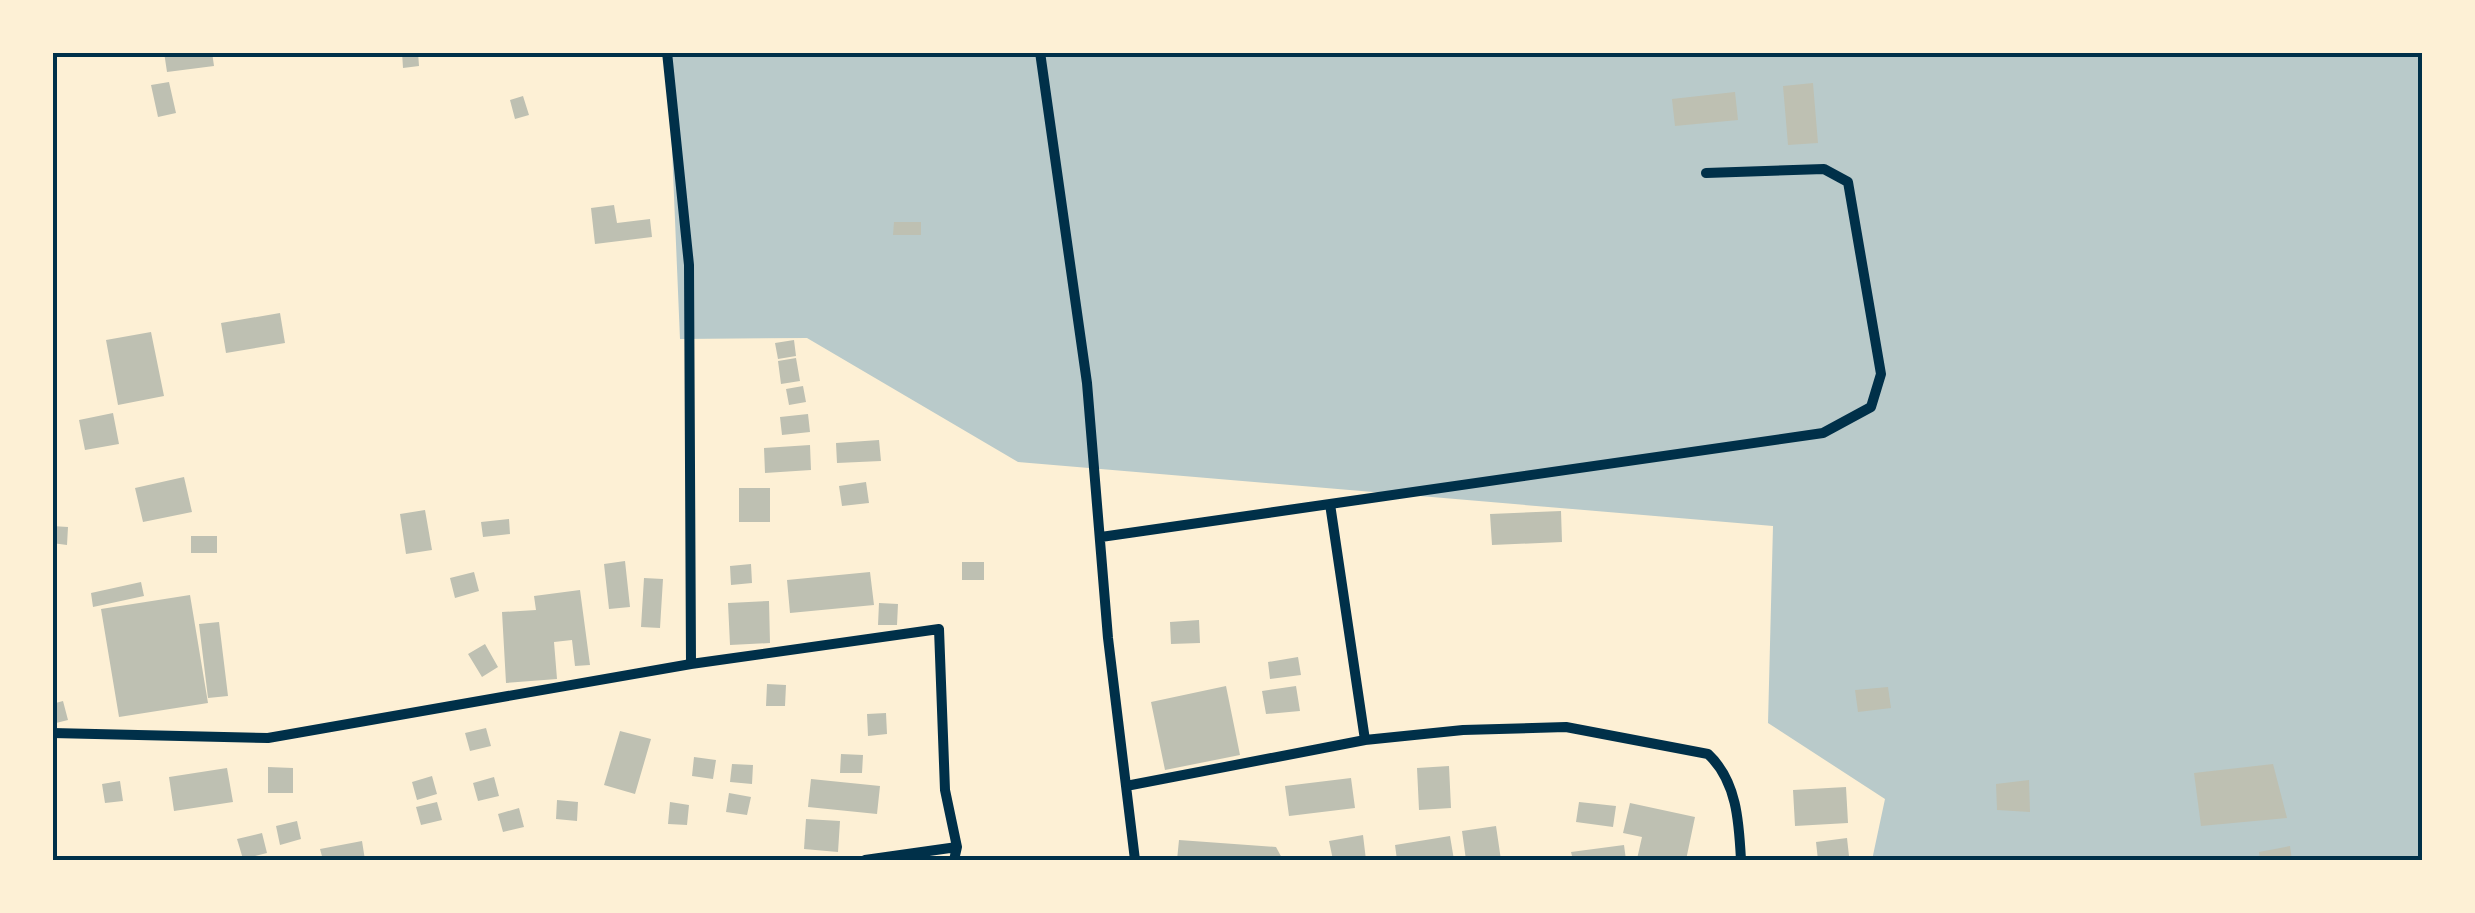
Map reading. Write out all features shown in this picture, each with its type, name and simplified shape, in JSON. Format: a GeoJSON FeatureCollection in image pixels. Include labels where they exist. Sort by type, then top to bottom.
{"type":"FeatureCollection","features":[{"type":"Feature","properties":{"kind":"street"},"geometry":{"type":"LineString","coordinates":[[667,52],[689,265],[691,664]]}},
{"type":"Feature","properties":{"kind":"street"},"geometry":{"type":"LineString","coordinates":[[1040,52],[1087,383],[1135,860]]}},
{"type":"Feature","properties":{"kind":"street"},"geometry":{"type":"LineString","coordinates":[[1101,537],[1823,433],[1871,407],[1881,374],[1848,182],[1824,169],[1706,174]]}},
{"type":"Feature","properties":{"kind":"street"},"geometry":{"type":"LineString","coordinates":[[1330,504],[1365,740]]}},
{"type":"Feature","properties":{"kind":"street"},"geometry":{"type":"LineString","coordinates":[[52,733],[268,738],[691,664],[939,629],[945,790],[957,847],[954,860]]}},
{"type":"Feature","properties":{"kind":"street"},"geometry":{"type":"LineString","coordinates":[[1126,786],[1365,740],[1566,727],[1708,754],[1723,768],[1733,796],[1741,860]]}},
{"type":"Feature","properties":{"kind":"street"},"geometry":{"type":"LineString","coordinates":[[865,860],[957,847]]}},
{"type":"Feature","properties":{"kind":"shaded area"},"geometry":{"type":"Polygon","coordinates":[[[668,53],[2422,53],[2422,860],[1872,860],[1885,799],[1768,723],[1773,526],[1018,462],[807,338],[680,339],[668,53]]]}},
{"type":"Feature","properties":{"kind":"building"},"geometry":{"type":"Polygon","coordinates":[[[164,52],[212,52],[214,66],[167,72],[164,52]]]}},
{"type":"Feature","properties":{"kind":"building"},"geometry":{"type":"Polygon","coordinates":[[[402,52],[418,52],[419,66],[403,68],[402,52]]]}},
{"type":"Feature","properties":{"kind":"building"},"geometry":{"type":"Polygon","coordinates":[[[169,82],[176,113],[158,117],[151,85],[169,82]]]}},
{"type":"Feature","properties":{"kind":"building"},"geometry":{"type":"Polygon","coordinates":[[[1813,83],[1818,143],[1788,145],[1783,86],[1813,83]]]}},
{"type":"Feature","properties":{"kind":"building"},"geometry":{"type":"Polygon","coordinates":[[[1735,92],[1738,120],[1675,126],[1672,99],[1735,92]]]}},
{"type":"Feature","properties":{"kind":"building"},"geometry":{"type":"Polygon","coordinates":[[[523,96],[529,115],[515,119],[510,100],[523,96]]]}},
{"type":"Feature","properties":{"kind":"building"},"geometry":{"type":"Polygon","coordinates":[[[614,205],[617,223],[650,219],[652,237],[595,244],[591,208],[614,205]]]}},
{"type":"Feature","properties":{"kind":"building"},"geometry":{"type":"Polygon","coordinates":[[[894,222],[921,222],[921,235],[893,235],[894,222]]]}},
{"type":"Feature","properties":{"kind":"building"},"geometry":{"type":"Polygon","coordinates":[[[280,313],[285,343],[226,353],[221,323],[280,313]]]}},
{"type":"Feature","properties":{"kind":"building"},"geometry":{"type":"Polygon","coordinates":[[[151,332],[164,396],[118,405],[106,340],[151,332]]]}},
{"type":"Feature","properties":{"kind":"building"},"geometry":{"type":"Polygon","coordinates":[[[794,340],[796,356],[778,359],[775,343],[794,340]]]}},
{"type":"Feature","properties":{"kind":"building"},"geometry":{"type":"Polygon","coordinates":[[[796,358],[800,381],[781,384],[778,361],[796,358]]]}},
{"type":"Feature","properties":{"kind":"building"},"geometry":{"type":"Polygon","coordinates":[[[803,386],[806,402],[789,405],[786,389],[803,386]]]}},
{"type":"Feature","properties":{"kind":"building"},"geometry":{"type":"Polygon","coordinates":[[[113,413],[119,444],[85,450],[79,420],[113,413]]]}},
{"type":"Feature","properties":{"kind":"building"},"geometry":{"type":"Polygon","coordinates":[[[808,414],[810,432],[782,435],[780,417],[808,414]]]}},
{"type":"Feature","properties":{"kind":"building"},"geometry":{"type":"Polygon","coordinates":[[[879,440],[881,461],[837,463],[836,443],[879,440]]]}},
{"type":"Feature","properties":{"kind":"building"},"geometry":{"type":"Polygon","coordinates":[[[810,445],[811,470],[765,473],[764,448],[810,445]]]}},
{"type":"Feature","properties":{"kind":"building"},"geometry":{"type":"Polygon","coordinates":[[[184,477],[192,512],[143,522],[135,488],[184,477]]]}},
{"type":"Feature","properties":{"kind":"building"},"geometry":{"type":"Polygon","coordinates":[[[866,482],[869,503],[842,506],[839,486],[866,482]]]}},
{"type":"Feature","properties":{"kind":"building"},"geometry":{"type":"Polygon","coordinates":[[[739,488],[770,488],[770,522],[739,522],[739,488]]]}},
{"type":"Feature","properties":{"kind":"building"},"geometry":{"type":"Polygon","coordinates":[[[425,510],[432,550],[406,554],[400,514],[425,510]]]}},
{"type":"Feature","properties":{"kind":"building"},"geometry":{"type":"Polygon","coordinates":[[[1561,511],[1562,542],[1492,545],[1490,514],[1561,511]]]}},
{"type":"Feature","properties":{"kind":"building"},"geometry":{"type":"Polygon","coordinates":[[[509,519],[510,534],[483,537],[481,522],[509,519]]]}},
{"type":"Feature","properties":{"kind":"building"},"geometry":{"type":"Polygon","coordinates":[[[52,526],[68,527],[67,545],[52,543],[52,526]]]}},
{"type":"Feature","properties":{"kind":"building"},"geometry":{"type":"Polygon","coordinates":[[[191,536],[217,536],[217,553],[191,553],[191,536]]]}},
{"type":"Feature","properties":{"kind":"building"},"geometry":{"type":"Polygon","coordinates":[[[625,561],[630,607],[609,609],[604,564],[625,561]]]}},
{"type":"Feature","properties":{"kind":"building"},"geometry":{"type":"Polygon","coordinates":[[[962,562],[984,562],[984,580],[962,580],[962,562]]]}},
{"type":"Feature","properties":{"kind":"building"},"geometry":{"type":"Polygon","coordinates":[[[751,564],[752,583],[731,585],[730,566],[751,564]]]}},
{"type":"Feature","properties":{"kind":"building"},"geometry":{"type":"Polygon","coordinates":[[[474,572],[479,591],[455,598],[450,578],[474,572]]]}},
{"type":"Feature","properties":{"kind":"building"},"geometry":{"type":"Polygon","coordinates":[[[870,572],[874,605],[790,613],[787,580],[870,572]]]}},
{"type":"Feature","properties":{"kind":"building"},"geometry":{"type":"Polygon","coordinates":[[[644,578],[663,579],[660,628],[641,627],[644,578]]]}},
{"type":"Feature","properties":{"kind":"building"},"geometry":{"type":"Polygon","coordinates":[[[141,582],[144,596],[93,607],[91,593],[141,582]]]}},
{"type":"Feature","properties":{"kind":"building"},"geometry":{"type":"Polygon","coordinates":[[[580,590],[590,665],[575,666],[572,640],[554,642],[557,679],[506,683],[502,612],[536,610],[534,596],[580,590]]]}},
{"type":"Feature","properties":{"kind":"building"},"geometry":{"type":"Polygon","coordinates":[[[190,595],[208,703],[119,717],[101,609],[190,595]]]}},
{"type":"Feature","properties":{"kind":"building"},"geometry":{"type":"Polygon","coordinates":[[[769,601],[770,643],[730,645],[728,603],[769,601]]]}},
{"type":"Feature","properties":{"kind":"building"},"geometry":{"type":"Polygon","coordinates":[[[879,603],[898,604],[897,625],[878,625],[879,603]]]}},
{"type":"Feature","properties":{"kind":"building"},"geometry":{"type":"Polygon","coordinates":[[[1199,620],[1200,643],[1171,644],[1170,622],[1199,620]]]}},
{"type":"Feature","properties":{"kind":"building"},"geometry":{"type":"Polygon","coordinates":[[[219,622],[228,696],[208,698],[199,624],[219,622]]]}},
{"type":"Feature","properties":{"kind":"building"},"geometry":{"type":"Polygon","coordinates":[[[485,644],[498,667],[482,677],[468,654],[485,644]]]}},
{"type":"Feature","properties":{"kind":"building"},"geometry":{"type":"Polygon","coordinates":[[[1298,657],[1301,675],[1270,679],[1268,662],[1298,657]]]}},
{"type":"Feature","properties":{"kind":"building"},"geometry":{"type":"Polygon","coordinates":[[[767,684],[786,685],[785,706],[766,706],[767,684]]]}},
{"type":"Feature","properties":{"kind":"building"},"geometry":{"type":"Polygon","coordinates":[[[1226,686],[1240,755],[1165,770],[1151,702],[1226,686]]]}},
{"type":"Feature","properties":{"kind":"building"},"geometry":{"type":"Polygon","coordinates":[[[1296,686],[1300,711],[1266,714],[1262,691],[1296,686]]]}},
{"type":"Feature","properties":{"kind":"building"},"geometry":{"type":"Polygon","coordinates":[[[1888,687],[1891,708],[1858,712],[1855,690],[1888,687]]]}},
{"type":"Feature","properties":{"kind":"building"},"geometry":{"type":"Polygon","coordinates":[[[63,701],[68,720],[52,724],[52,704],[63,701]]]}},
{"type":"Feature","properties":{"kind":"building"},"geometry":{"type":"Polygon","coordinates":[[[886,713],[887,734],[868,736],[867,714],[886,713]]]}},
{"type":"Feature","properties":{"kind":"building"},"geometry":{"type":"Polygon","coordinates":[[[486,728],[491,746],[470,751],[465,733],[486,728]]]}},
{"type":"Feature","properties":{"kind":"building"},"geometry":{"type":"Polygon","coordinates":[[[620,731],[651,739],[635,794],[604,785],[620,731]]]}},
{"type":"Feature","properties":{"kind":"building"},"geometry":{"type":"Polygon","coordinates":[[[841,754],[863,755],[862,773],[840,773],[841,754]]]}},
{"type":"Feature","properties":{"kind":"building"},"geometry":{"type":"Polygon","coordinates":[[[694,757],[716,760],[713,779],[692,776],[694,757]]]}},
{"type":"Feature","properties":{"kind":"building"},"geometry":{"type":"Polygon","coordinates":[[[732,764],[753,765],[752,784],[730,782],[732,764]]]}},
{"type":"Feature","properties":{"kind":"building"},"geometry":{"type":"Polygon","coordinates":[[[2273,764],[2287,818],[2201,826],[2194,773],[2273,764]]]}},
{"type":"Feature","properties":{"kind":"building"},"geometry":{"type":"Polygon","coordinates":[[[1449,766],[1451,808],[1419,810],[1417,768],[1449,766]]]}},
{"type":"Feature","properties":{"kind":"building"},"geometry":{"type":"Polygon","coordinates":[[[268,767],[293,768],[293,793],[268,793],[268,767]]]}},
{"type":"Feature","properties":{"kind":"building"},"geometry":{"type":"Polygon","coordinates":[[[227,768],[233,802],[174,811],[169,777],[227,768]]]}},
{"type":"Feature","properties":{"kind":"building"},"geometry":{"type":"Polygon","coordinates":[[[432,776],[437,794],[417,800],[412,782],[432,776]]]}},
{"type":"Feature","properties":{"kind":"building"},"geometry":{"type":"Polygon","coordinates":[[[494,777],[499,796],[478,801],[473,783],[494,777]]]}},
{"type":"Feature","properties":{"kind":"building"},"geometry":{"type":"Polygon","coordinates":[[[1351,778],[1355,808],[1289,816],[1285,786],[1351,778]]]}},
{"type":"Feature","properties":{"kind":"building"},"geometry":{"type":"Polygon","coordinates":[[[811,779],[880,786],[877,814],[808,807],[811,779]]]}},
{"type":"Feature","properties":{"kind":"building"},"geometry":{"type":"Polygon","coordinates":[[[2029,780],[2030,812],[1997,810],[1996,784],[2029,780]]]}},
{"type":"Feature","properties":{"kind":"building"},"geometry":{"type":"Polygon","coordinates":[[[120,781],[123,801],[105,803],[102,784],[120,781]]]}},
{"type":"Feature","properties":{"kind":"building"},"geometry":{"type":"Polygon","coordinates":[[[1846,787],[1848,823],[1795,826],[1793,790],[1846,787]]]}},
{"type":"Feature","properties":{"kind":"building"},"geometry":{"type":"Polygon","coordinates":[[[729,793],[751,797],[747,815],[726,812],[729,793]]]}},
{"type":"Feature","properties":{"kind":"building"},"geometry":{"type":"Polygon","coordinates":[[[557,800],[578,802],[577,821],[556,819],[557,800]]]}},
{"type":"Feature","properties":{"kind":"building"},"geometry":{"type":"Polygon","coordinates":[[[437,802],[442,820],[421,825],[416,807],[437,802]]]}},
{"type":"Feature","properties":{"kind":"building"},"geometry":{"type":"Polygon","coordinates":[[[670,802],[689,805],[687,825],[668,824],[670,802]]]}},
{"type":"Feature","properties":{"kind":"building"},"geometry":{"type":"Polygon","coordinates":[[[1579,802],[1616,806],[1613,827],[1576,822],[1579,802]]]}},
{"type":"Feature","properties":{"kind":"building"},"geometry":{"type":"Polygon","coordinates":[[[1630,803],[1695,817],[1686,860],[1637,859],[1642,837],[1623,833],[1630,803]]]}},
{"type":"Feature","properties":{"kind":"building"},"geometry":{"type":"Polygon","coordinates":[[[519,808],[524,827],[503,832],[498,814],[519,808]]]}},
{"type":"Feature","properties":{"kind":"building"},"geometry":{"type":"Polygon","coordinates":[[[806,819],[840,821],[838,852],[804,849],[806,819]]]}},
{"type":"Feature","properties":{"kind":"building"},"geometry":{"type":"Polygon","coordinates":[[[297,821],[301,839],[280,845],[276,826],[297,821]]]}},
{"type":"Feature","properties":{"kind":"building"},"geometry":{"type":"Polygon","coordinates":[[[1496,826],[1501,860],[1466,860],[1462,831],[1496,826]]]}},
{"type":"Feature","properties":{"kind":"building"},"geometry":{"type":"Polygon","coordinates":[[[262,833],[267,853],[243,859],[237,839],[262,833]]]}},
{"type":"Feature","properties":{"kind":"building"},"geometry":{"type":"Polygon","coordinates":[[[1363,835],[1366,860],[1333,860],[1329,841],[1363,835]]]}},
{"type":"Feature","properties":{"kind":"building"},"geometry":{"type":"Polygon","coordinates":[[[1450,836],[1454,860],[1397,860],[1395,845],[1450,836]]]}},
{"type":"Feature","properties":{"kind":"building"},"geometry":{"type":"Polygon","coordinates":[[[1847,838],[1849,856],[1818,860],[1816,842],[1847,838]]]}},
{"type":"Feature","properties":{"kind":"building"},"geometry":{"type":"Polygon","coordinates":[[[1179,840],[1276,847],[1283,860],[1177,860],[1179,840]]]}},
{"type":"Feature","properties":{"kind":"building"},"geometry":{"type":"Polygon","coordinates":[[[362,841],[365,860],[323,860],[320,849],[362,841]]]}},
{"type":"Feature","properties":{"kind":"building"},"geometry":{"type":"Polygon","coordinates":[[[1624,845],[1626,860],[1573,860],[1571,852],[1624,845]]]}},
{"type":"Feature","properties":{"kind":"building"},"geometry":{"type":"Polygon","coordinates":[[[2290,846],[2292,860],[2260,860],[2259,852],[2290,846]]]}}]}
